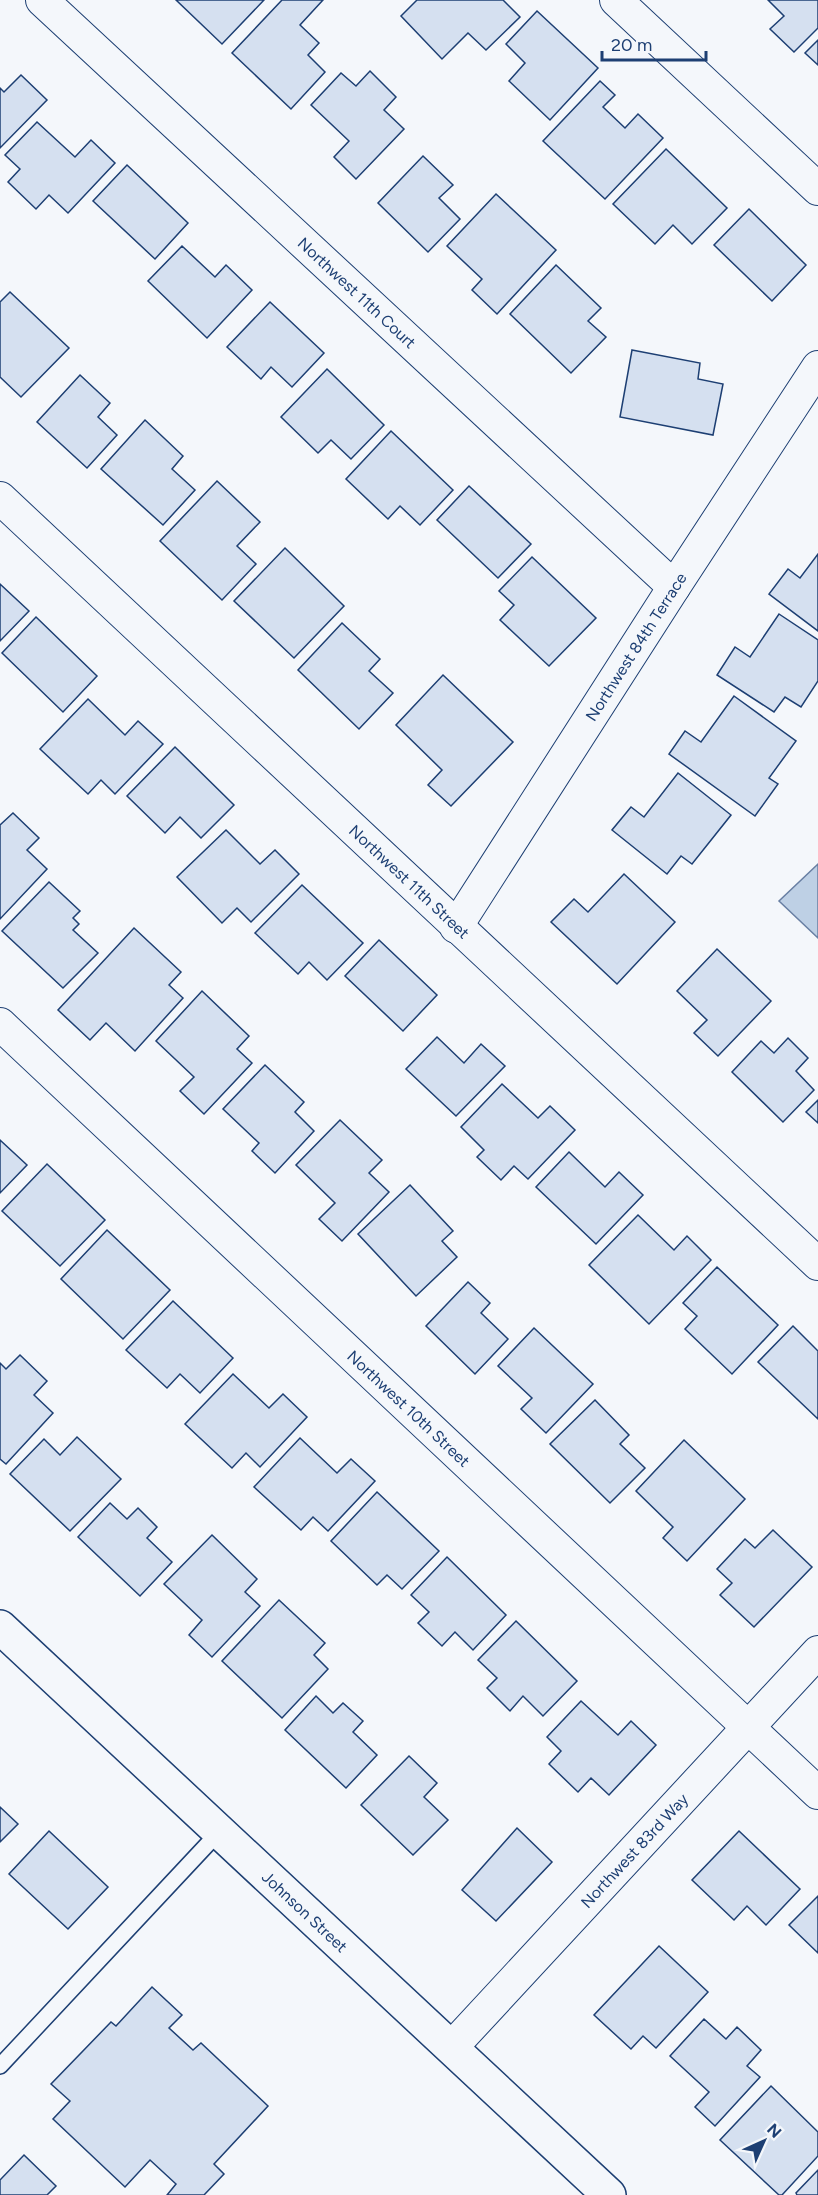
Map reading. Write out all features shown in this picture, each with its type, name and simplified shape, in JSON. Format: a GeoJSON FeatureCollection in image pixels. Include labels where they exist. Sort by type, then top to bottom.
{"type":"FeatureCollection","features":[{"type":"Feature","properties":{"kind":"street","name":"Northwest 11th Court"},"geometry":{"type":"LineString","coordinates":[[42,0],[674,587]]}},
{"type":"Feature","properties":{"kind":"street"},"geometry":{"type":"LineString","coordinates":[[616,0],[818,189]]}},
{"type":"Feature","properties":{"kind":"street","name":"Northwest 84th Terrace"},"geometry":{"type":"LineString","coordinates":[[456,927],[818,367]]}},
{"type":"Feature","properties":{"kind":"street","name":"Northwest 11th Street"},"geometry":{"type":"LineString","coordinates":[[0,498],[818,1264]]}},
{"type":"Feature","properties":{"kind":"street","name":"Northwest 10th Street"},"geometry":{"type":"LineString","coordinates":[[0,1024],[818,1793]]}},
{"type":"Feature","properties":{"kind":"street","name":"Johnson Street"},"geometry":{"type":"LineString","coordinates":[[0,1627],[218,1833],[452,2047],[601,2192]]}},
{"type":"Feature","properties":{"kind":"street","name":"Northwest 83rd Way"},"geometry":{"type":"LineString","coordinates":[[452,2047],[818,1652]]}},
{"type":"Feature","properties":{"kind":"lane"},"geometry":{"type":"LineString","coordinates":[[0,2066],[218,1833]]}},
{"type":"Feature","properties":{"kind":"water"},"geometry":{"type":"Polygon","coordinates":[[[818,864],[818,938],[779,901],[818,864]]]}},
{"type":"Feature","properties":{"kind":"building"},"geometry":{"type":"Polygon","coordinates":[[[176,0],[264,0],[222,44],[176,0]]]}},
{"type":"Feature","properties":{"kind":"building"},"geometry":{"type":"Polygon","coordinates":[[[282,0],[323,0],[300,25],[319,43],[308,55],[325,72],[291,109],[232,53],[282,0]]]}},
{"type":"Feature","properties":{"kind":"building"},"geometry":{"type":"Polygon","coordinates":[[[417,0],[503,0],[520,17],[486,50],[468,33],[442,59],[401,16],[417,0]]]}},
{"type":"Feature","properties":{"kind":"building"},"geometry":{"type":"Polygon","coordinates":[[[768,0],[818,0],[818,28],[794,52],[770,29],[784,16],[768,0]]]}},
{"type":"Feature","properties":{"kind":"building"},"geometry":{"type":"Polygon","coordinates":[[[537,11],[598,68],[550,120],[509,81],[525,63],[506,44],[537,11]]]}},
{"type":"Feature","properties":{"kind":"building"},"geometry":{"type":"Polygon","coordinates":[[[818,40],[818,65],[805,53],[818,40]]]}},
{"type":"Feature","properties":{"kind":"building"},"geometry":{"type":"Polygon","coordinates":[[[370,71],[396,97],[384,110],[404,129],[356,179],[334,157],[349,141],[311,105],[341,73],[356,86],[370,71]]]}},
{"type":"Feature","properties":{"kind":"building"},"geometry":{"type":"Polygon","coordinates":[[[21,75],[47,100],[0,148],[0,88],[4,92],[21,75]]]}},
{"type":"Feature","properties":{"kind":"building"},"geometry":{"type":"Polygon","coordinates":[[[600,81],[615,95],[603,107],[625,128],[638,114],[663,138],[605,199],[543,141],[600,81]]]}},
{"type":"Feature","properties":{"kind":"building"},"geometry":{"type":"Polygon","coordinates":[[[37,122],[75,157],[91,140],[115,163],[68,213],[49,195],[36,209],[8,182],[20,169],[5,155],[37,122]]]}},
{"type":"Feature","properties":{"kind":"building"},"geometry":{"type":"Polygon","coordinates":[[[666,149],[727,208],[692,244],[673,225],[655,244],[613,204],[666,149]]]}},
{"type":"Feature","properties":{"kind":"building"},"geometry":{"type":"Polygon","coordinates":[[[423,156],[453,185],[439,198],[460,219],[428,252],[378,203],[423,156]]]}},
{"type":"Feature","properties":{"kind":"building"},"geometry":{"type":"Polygon","coordinates":[[[127,165],[188,223],[155,259],[93,201],[127,165]]]}},
{"type":"Feature","properties":{"kind":"building"},"geometry":{"type":"Polygon","coordinates":[[[496,194],[556,250],[497,314],[472,290],[482,279],[447,246],[496,194]]]}},
{"type":"Feature","properties":{"kind":"building"},"geometry":{"type":"Polygon","coordinates":[[[749,209],[806,265],[772,301],[714,245],[749,209]]]}},
{"type":"Feature","properties":{"kind":"building"},"geometry":{"type":"Polygon","coordinates":[[[182,246],[215,277],[226,265],[252,290],[207,338],[148,281],[182,246]]]}},
{"type":"Feature","properties":{"kind":"building"},"geometry":{"type":"Polygon","coordinates":[[[556,265],[601,308],[588,321],[606,337],[571,373],[510,314],[556,265]]]}},
{"type":"Feature","properties":{"kind":"building"},"geometry":{"type":"Polygon","coordinates":[[[10,292],[69,348],[21,397],[0,377],[0,302],[10,292]]]}},
{"type":"Feature","properties":{"kind":"building"},"geometry":{"type":"Polygon","coordinates":[[[270,302],[324,353],[292,387],[271,367],[261,379],[227,347],[270,302]]]}},
{"type":"Feature","properties":{"kind":"building"},"geometry":{"type":"Polygon","coordinates":[[[632,350],[700,363],[698,379],[723,384],[713,435],[620,417],[632,350]]]}},
{"type":"Feature","properties":{"kind":"building"},"geometry":{"type":"Polygon","coordinates":[[[327,369],[384,425],[351,459],[331,440],[318,453],[281,417],[327,369]]]}},
{"type":"Feature","properties":{"kind":"building"},"geometry":{"type":"Polygon","coordinates":[[[80,375],[110,403],[98,417],[117,435],[87,468],[37,422],[80,375]]]}},
{"type":"Feature","properties":{"kind":"building"},"geometry":{"type":"Polygon","coordinates":[[[145,420],[183,456],[172,469],[195,490],[163,525],[101,469],[145,420]]]}},
{"type":"Feature","properties":{"kind":"building"},"geometry":{"type":"Polygon","coordinates":[[[391,431],[453,490],[420,525],[400,506],[388,519],[346,479],[391,431]]]}},
{"type":"Feature","properties":{"kind":"building"},"geometry":{"type":"Polygon","coordinates":[[[217,481],[260,522],[237,546],[256,564],[222,600],[160,541],[217,481]]]}},
{"type":"Feature","properties":{"kind":"building"},"geometry":{"type":"Polygon","coordinates":[[[469,486],[531,544],[498,578],[437,520],[469,486]]]}},
{"type":"Feature","properties":{"kind":"building"},"geometry":{"type":"Polygon","coordinates":[[[285,548],[344,606],[294,658],[234,601],[285,548]]]}},
{"type":"Feature","properties":{"kind":"building"},"geometry":{"type":"Polygon","coordinates":[[[818,554],[818,631],[769,594],[788,569],[800,578],[818,554]]]}},
{"type":"Feature","properties":{"kind":"building"},"geometry":{"type":"Polygon","coordinates":[[[532,557],[596,618],[549,666],[500,620],[514,605],[499,591],[532,557]]]}},
{"type":"Feature","properties":{"kind":"building"},"geometry":{"type":"Polygon","coordinates":[[[0,584],[29,611],[0,641],[0,584]]]}},
{"type":"Feature","properties":{"kind":"building"},"geometry":{"type":"Polygon","coordinates":[[[779,614],[818,640],[818,681],[801,707],[785,697],[774,712],[717,675],[735,647],[750,657],[779,614]]]}},
{"type":"Feature","properties":{"kind":"building"},"geometry":{"type":"Polygon","coordinates":[[[36,617],[97,676],[63,712],[2,653],[36,617]]]}},
{"type":"Feature","properties":{"kind":"building"},"geometry":{"type":"Polygon","coordinates":[[[342,623],[380,659],[369,671],[393,693],[359,729],[298,670],[342,623]]]}},
{"type":"Feature","properties":{"kind":"building"},"geometry":{"type":"Polygon","coordinates":[[[443,675],[513,742],[451,806],[428,785],[442,770],[396,725],[443,675]]]}},
{"type":"Feature","properties":{"kind":"building"},"geometry":{"type":"Polygon","coordinates":[[[734,696],[796,741],[769,778],[778,784],[755,816],[669,754],[685,731],[701,742],[734,696]]]}},
{"type":"Feature","properties":{"kind":"building"},"geometry":{"type":"Polygon","coordinates":[[[88,699],[125,735],[138,721],[163,744],[115,794],[101,780],[88,794],[40,749],[88,699]]]}},
{"type":"Feature","properties":{"kind":"building"},"geometry":{"type":"Polygon","coordinates":[[[175,747],[234,805],[201,838],[180,817],[165,833],[127,796],[175,747]]]}},
{"type":"Feature","properties":{"kind":"building"},"geometry":{"type":"Polygon","coordinates":[[[678,773],[731,815],[692,864],[681,856],[667,874],[612,830],[631,807],[644,817],[678,773]]]}},
{"type":"Feature","properties":{"kind":"building"},"geometry":{"type":"Polygon","coordinates":[[[13,813],[39,838],[27,850],[47,869],[0,919],[0,825],[13,813]]]}},
{"type":"Feature","properties":{"kind":"building"},"geometry":{"type":"Polygon","coordinates":[[[226,830],[260,864],[275,850],[299,874],[251,922],[237,908],[222,923],[177,877],[226,830]]]}},
{"type":"Feature","properties":{"kind":"building"},"geometry":{"type":"Polygon","coordinates":[[[624,874],[675,922],[617,984],[551,922],[574,899],[588,912],[624,874]]]}},
{"type":"Feature","properties":{"kind":"building"},"geometry":{"type":"Polygon","coordinates":[[[49,882],[80,911],[73,918],[79,924],[73,930],[98,953],[63,988],[2,931],[49,882]]]}},
{"type":"Feature","properties":{"kind":"building"},"geometry":{"type":"Polygon","coordinates":[[[302,885],[363,943],[327,980],[309,962],[298,974],[255,933],[302,885]]]}},
{"type":"Feature","properties":{"kind":"building"},"geometry":{"type":"Polygon","coordinates":[[[134,928],[181,972],[169,985],[183,998],[135,1051],[106,1023],[90,1040],[58,1010],[134,928]]]}},
{"type":"Feature","properties":{"kind":"building"},"geometry":{"type":"Polygon","coordinates":[[[379,940],[437,995],[403,1031],[345,976],[379,940]]]}},
{"type":"Feature","properties":{"kind":"building"},"geometry":{"type":"Polygon","coordinates":[[[717,949],[771,1001],[718,1056],[694,1033],[707,1020],[677,991],[717,949]]]}},
{"type":"Feature","properties":{"kind":"building"},"geometry":{"type":"Polygon","coordinates":[[[202,991],[249,1036],[237,1049],[252,1063],[204,1114],[180,1091],[194,1077],[156,1041],[202,991]]]}},
{"type":"Feature","properties":{"kind":"building"},"geometry":{"type":"Polygon","coordinates":[[[437,1037],[464,1063],[481,1044],[505,1066],[456,1116],[406,1069],[437,1037]]]}},
{"type":"Feature","properties":{"kind":"building"},"geometry":{"type":"Polygon","coordinates":[[[788,1038],[808,1058],[796,1071],[814,1090],[783,1122],[732,1072],[761,1041],[774,1053],[788,1038]]]}},
{"type":"Feature","properties":{"kind":"building"},"geometry":{"type":"Polygon","coordinates":[[[265,1065],[304,1102],[295,1112],[314,1131],[275,1173],[252,1151],[259,1143],[223,1109],[265,1065]]]}},
{"type":"Feature","properties":{"kind":"building"},"geometry":{"type":"Polygon","coordinates":[[[502,1084],[538,1118],[550,1106],[575,1130],[528,1179],[514,1166],[501,1180],[477,1157],[484,1150],[461,1127],[502,1084]]]}},
{"type":"Feature","properties":{"kind":"building"},"geometry":{"type":"Polygon","coordinates":[[[818,1100],[818,1123],[806,1112],[818,1100]]]}},
{"type":"Feature","properties":{"kind":"building"},"geometry":{"type":"Polygon","coordinates":[[[340,1120],[382,1160],[369,1173],[389,1192],[342,1241],[319,1219],[335,1203],[296,1165],[340,1120]]]}},
{"type":"Feature","properties":{"kind":"building"},"geometry":{"type":"Polygon","coordinates":[[[0,1140],[27,1165],[0,1193],[0,1140]]]}},
{"type":"Feature","properties":{"kind":"building"},"geometry":{"type":"Polygon","coordinates":[[[569,1152],[605,1187],[619,1172],[643,1195],[596,1244],[536,1187],[569,1152]]]}},
{"type":"Feature","properties":{"kind":"building"},"geometry":{"type":"Polygon","coordinates":[[[47,1164],[105,1220],[60,1266],[2,1211],[47,1164]]]}},
{"type":"Feature","properties":{"kind":"building"},"geometry":{"type":"Polygon","coordinates":[[[410,1185],[453,1231],[442,1241],[457,1257],[416,1296],[358,1234],[410,1185]]]}},
{"type":"Feature","properties":{"kind":"building"},"geometry":{"type":"Polygon","coordinates":[[[638,1215],[674,1250],[687,1236],[711,1260],[649,1324],[589,1265],[638,1215]]]}},
{"type":"Feature","properties":{"kind":"building"},"geometry":{"type":"Polygon","coordinates":[[[107,1230],[170,1290],[123,1339],[61,1279],[107,1230]]]}},
{"type":"Feature","properties":{"kind":"building"},"geometry":{"type":"Polygon","coordinates":[[[717,1267],[778,1325],[732,1374],[685,1329],[697,1316],[683,1303],[717,1267]]]}},
{"type":"Feature","properties":{"kind":"building"},"geometry":{"type":"Polygon","coordinates":[[[468,1282],[490,1303],[481,1313],[508,1339],[475,1374],[426,1326],[468,1282]]]}},
{"type":"Feature","properties":{"kind":"building"},"geometry":{"type":"Polygon","coordinates":[[[173,1301],[233,1358],[200,1393],[180,1374],[167,1388],[126,1350],[173,1301]]]}},
{"type":"Feature","properties":{"kind":"building"},"geometry":{"type":"Polygon","coordinates":[[[793,1326],[818,1351],[818,1419],[758,1362],[793,1326]]]}},
{"type":"Feature","properties":{"kind":"building"},"geometry":{"type":"Polygon","coordinates":[[[534,1328],[593,1384],[546,1433],[521,1409],[532,1398],[498,1366],[534,1328]]]}},
{"type":"Feature","properties":{"kind":"building"},"geometry":{"type":"Polygon","coordinates":[[[20,1355],[47,1381],[34,1395],[53,1413],[6,1464],[0,1459],[0,1363],[6,1369],[20,1355]]]}},
{"type":"Feature","properties":{"kind":"building"},"geometry":{"type":"Polygon","coordinates":[[[233,1374],[269,1408],[283,1394],[307,1417],[260,1467],[246,1453],[232,1468],[185,1424],[233,1374]]]}},
{"type":"Feature","properties":{"kind":"building"},"geometry":{"type":"Polygon","coordinates":[[[595,1400],[629,1435],[620,1444],[645,1468],[610,1503],[550,1444],[595,1400]]]}},
{"type":"Feature","properties":{"kind":"building"},"geometry":{"type":"Polygon","coordinates":[[[77,1437],[121,1479],[70,1531],[10,1474],[44,1439],[60,1455],[77,1437]]]}},
{"type":"Feature","properties":{"kind":"building"},"geometry":{"type":"Polygon","coordinates":[[[300,1438],[337,1473],[351,1459],[375,1481],[328,1531],[313,1517],[301,1530],[254,1487],[300,1438]]]}},
{"type":"Feature","properties":{"kind":"building"},"geometry":{"type":"Polygon","coordinates":[[[684,1440],[745,1499],[687,1561],[663,1538],[673,1527],[636,1491],[684,1440]]]}},
{"type":"Feature","properties":{"kind":"building"},"geometry":{"type":"Polygon","coordinates":[[[377,1492],[439,1551],[402,1589],[387,1575],[377,1585],[331,1541],[377,1492]]]}},
{"type":"Feature","properties":{"kind":"building"},"geometry":{"type":"Polygon","coordinates":[[[110,1503],[127,1519],[138,1508],[157,1527],[147,1538],[172,1562],[140,1596],[78,1537],[110,1503]]]}},
{"type":"Feature","properties":{"kind":"building"},"geometry":{"type":"Polygon","coordinates":[[[773,1530],[812,1567],[754,1627],[720,1595],[732,1583],[717,1569],[745,1539],[755,1548],[773,1530]]]}},
{"type":"Feature","properties":{"kind":"building"},"geometry":{"type":"Polygon","coordinates":[[[212,1535],[257,1579],[245,1592],[260,1606],[212,1657],[189,1635],[202,1620],[164,1584],[212,1535]]]}},
{"type":"Feature","properties":{"kind":"building"},"geometry":{"type":"Polygon","coordinates":[[[447,1557],[506,1615],[473,1650],[455,1632],[442,1646],[418,1623],[429,1612],[411,1595],[447,1557]]]}},
{"type":"Feature","properties":{"kind":"building"},"geometry":{"type":"Polygon","coordinates":[[[279,1600],[325,1643],[314,1655],[328,1669],[282,1718],[222,1661],[279,1600]]]}},
{"type":"Feature","properties":{"kind":"building"},"geometry":{"type":"Polygon","coordinates":[[[516,1621],[577,1681],[543,1716],[523,1696],[510,1711],[487,1688],[497,1678],[478,1660],[516,1621]]]}},
{"type":"Feature","properties":{"kind":"building"},"geometry":{"type":"Polygon","coordinates":[[[316,1696],[333,1713],[343,1703],[363,1721],[353,1732],[377,1755],[346,1788],[285,1730],[316,1696]]]}},
{"type":"Feature","properties":{"kind":"building"},"geometry":{"type":"Polygon","coordinates":[[[581,1701],[618,1735],[631,1721],[656,1745],[609,1795],[591,1778],[578,1792],[549,1764],[561,1751],[547,1737],[581,1701]]]}},
{"type":"Feature","properties":{"kind":"building"},"geometry":{"type":"Polygon","coordinates":[[[409,1756],[437,1783],[424,1797],[448,1820],[413,1855],[361,1805],[409,1756]]]}},
{"type":"Feature","properties":{"kind":"building"},"geometry":{"type":"Polygon","coordinates":[[[0,1807],[18,1824],[0,1842],[0,1807]]]}},
{"type":"Feature","properties":{"kind":"building"},"geometry":{"type":"Polygon","coordinates":[[[517,1828],[552,1862],[496,1921],[462,1890],[517,1828]]]}},
{"type":"Feature","properties":{"kind":"building"},"geometry":{"type":"Polygon","coordinates":[[[49,1831],[108,1887],[68,1929],[9,1874],[49,1831]]]}},
{"type":"Feature","properties":{"kind":"building"},"geometry":{"type":"Polygon","coordinates":[[[739,1831],[800,1889],[766,1925],[747,1906],[734,1920],[692,1880],[739,1831]]]}},
{"type":"Feature","properties":{"kind":"building"},"geometry":{"type":"Polygon","coordinates":[[[818,1896],[818,1953],[789,1925],[818,1896]]]}},
{"type":"Feature","properties":{"kind":"building"},"geometry":{"type":"Polygon","coordinates":[[[659,1946],[708,1992],[656,2048],[643,2036],[631,2049],[594,2015],[659,1946]]]}},
{"type":"Feature","properties":{"kind":"building"},"geometry":{"type":"Polygon","coordinates":[[[152,1987],[182,2015],[169,2028],[193,2050],[201,2043],[268,2106],[214,2164],[224,2174],[204,2195],[167,2195],[176,2184],[150,2160],[125,2187],[53,2119],[70,2101],[51,2084],[111,2022],[116,2026],[152,1987]]]}},
{"type":"Feature","properties":{"kind":"building"},"geometry":{"type":"Polygon","coordinates":[[[704,2019],[726,2039],[737,2027],[761,2050],[747,2066],[760,2077],[715,2126],[695,2107],[709,2092],[670,2056],[704,2019]]]}},
{"type":"Feature","properties":{"kind":"building"},"geometry":{"type":"Polygon","coordinates":[[[771,2086],[818,2132],[818,2156],[782,2195],[779,2195],[720,2140],[771,2086]]]}},
{"type":"Feature","properties":{"kind":"building"},"geometry":{"type":"Polygon","coordinates":[[[24,2155],[56,2186],[47,2195],[0,2195],[0,2180],[24,2155]]]}},
{"type":"Feature","properties":{"kind":"building"},"geometry":{"type":"Polygon","coordinates":[[[818,2170],[818,2195],[797,2195],[796,2193],[818,2170]]]}}]}
